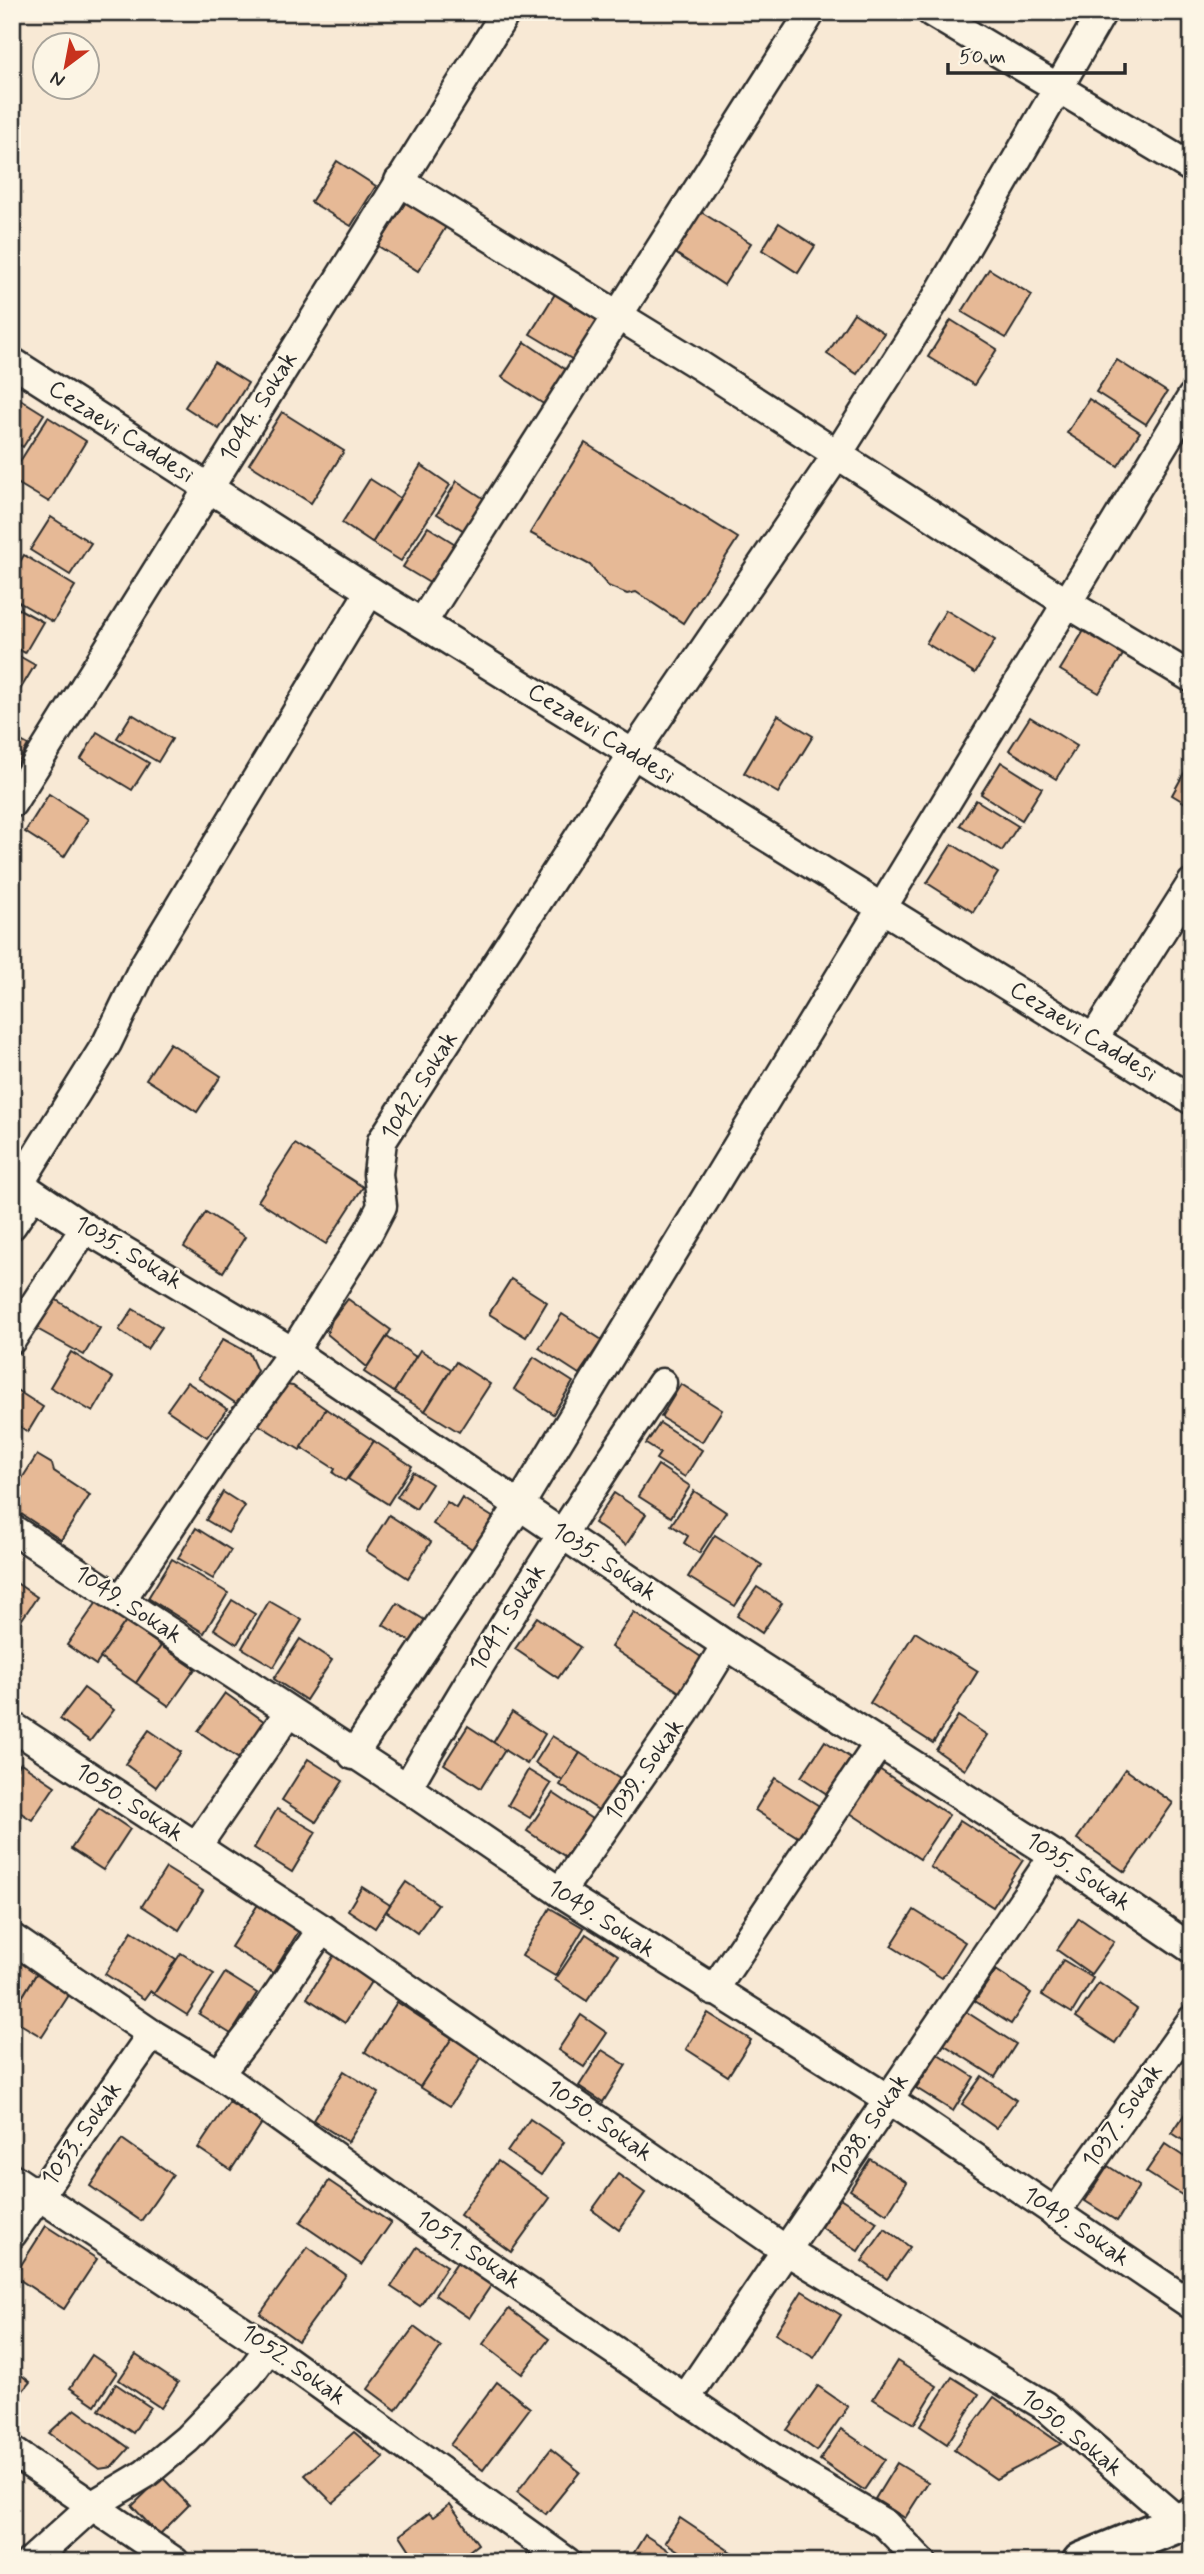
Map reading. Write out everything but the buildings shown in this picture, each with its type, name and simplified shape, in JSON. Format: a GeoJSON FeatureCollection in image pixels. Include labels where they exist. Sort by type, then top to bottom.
{"type":"FeatureCollection","features":[{"type":"Feature","properties":{"kind":"highway"},"geometry":{"type":"LineString","coordinates":[[1082,2562],[1185,2520]]}},
{"type":"Feature","properties":{"kind":"street","name":"1044. Sokak"},"geometry":{"type":"LineString","coordinates":[[12,803],[79,702],[208,488],[506,12]]}},
{"type":"Feature","properties":{"kind":"street"},"geometry":{"type":"LineString","coordinates":[[422,624],[811,12]]}},
{"type":"Feature","properties":{"kind":"street"},"geometry":{"type":"LineString","coordinates":[[931,12],[1192,168]]}},
{"type":"Feature","properties":{"kind":"street","name":"1042. Sokak"},"geometry":{"type":"LineString","coordinates":[[121,1600],[222,1449],[293,1352],[382,1206],[378,1174],[382,1141],[633,754],[837,455],[936,299],[1102,12]]}},
{"type":"Feature","properties":{"kind":"street"},"geometry":{"type":"LineString","coordinates":[[400,181],[618,316],[1067,603],[1192,678]]}},
{"type":"Feature","properties":{"kind":"street","name":"Cezaevi Caddesi"},"geometry":{"type":"LineString","coordinates":[[12,362],[422,624],[1192,1100]]}},
{"type":"Feature","properties":{"kind":"street"},"geometry":{"type":"LineString","coordinates":[[353,1755],[519,1506],[1192,397]]}},
{"type":"Feature","properties":{"kind":"street"},"geometry":{"type":"LineString","coordinates":[[12,1225],[21,1186],[107,1043],[145,964],[370,591]]}},
{"type":"Feature","properties":{"kind":"street"},"geometry":{"type":"LineString","coordinates":[[1094,1038],[1192,883]]}},
{"type":"Feature","properties":{"kind":"street","name":"1035. Sokak"},"geometry":{"type":"LineString","coordinates":[[21,1186],[293,1352],[726,1646],[1054,1855],[1192,1949]]}},
{"type":"Feature","properties":{"kind":"street"},"geometry":{"type":"LineString","coordinates":[[12,1339],[85,1227]]}},
{"type":"Feature","properties":{"kind":"street","name":"1041. Sokak"},"geometry":{"type":"LineString","coordinates":[[407,1788],[457,1700],[562,1533],[662,1383]]}},
{"type":"Feature","properties":{"kind":"street","name":"1049. Sokak"},"geometry":{"type":"LineString","coordinates":[[12,1529],[407,1788],[560,1892],[887,2099],[1192,2305]]}},
{"type":"Feature","properties":{"kind":"street","name":"1039. Sokak"},"geometry":{"type":"LineString","coordinates":[[560,1892],[685,1712],[726,1646]]}},
{"type":"Feature","properties":{"kind":"street"},"geometry":{"type":"LineString","coordinates":[[196,1847],[289,1712]]}},
{"type":"Feature","properties":{"kind":"street","name":"1050. Sokak"},"geometry":{"type":"LineString","coordinates":[[12,1726],[322,1929],[787,2251],[1045,2406],[1185,2520]]}},
{"type":"Feature","properties":{"kind":"street"},"geometry":{"type":"LineString","coordinates":[[713,1991],[878,1745]]}},
{"type":"Feature","properties":{"kind":"street","name":"1038. Sokak"},"geometry":{"type":"LineString","coordinates":[[686,2398],[1054,1855]]}},
{"type":"Feature","properties":{"kind":"street"},"geometry":{"type":"LineString","coordinates":[[219,2074],[322,1929]]}},
{"type":"Feature","properties":{"kind":"street","name":"1051. Sokak"},"geometry":{"type":"LineString","coordinates":[[12,1938],[152,2034],[219,2074],[441,2233],[776,2460],[886,2524],[922,2562]]}},
{"type":"Feature","properties":{"kind":"street","name":"1037. Sokak"},"geometry":{"type":"LineString","coordinates":[[1055,2213],[1192,2020]]}},
{"type":"Feature","properties":{"kind":"street","name":"1053. Sokak"},"geometry":{"type":"LineString","coordinates":[[12,2234],[152,2034]]}},
{"type":"Feature","properties":{"kind":"street","name":"1052. Sokak"},"geometry":{"type":"LineString","coordinates":[[12,2178],[269,2348],[568,2562]]}},
{"type":"Feature","properties":{"kind":"street"},"geometry":{"type":"LineString","coordinates":[[30,2562],[93,2505],[145,2474],[187,2439],[249,2375],[269,2348]]}},
{"type":"Feature","properties":{"kind":"street"},"geometry":{"type":"LineString","coordinates":[[12,2451],[175,2562]]}}]}
